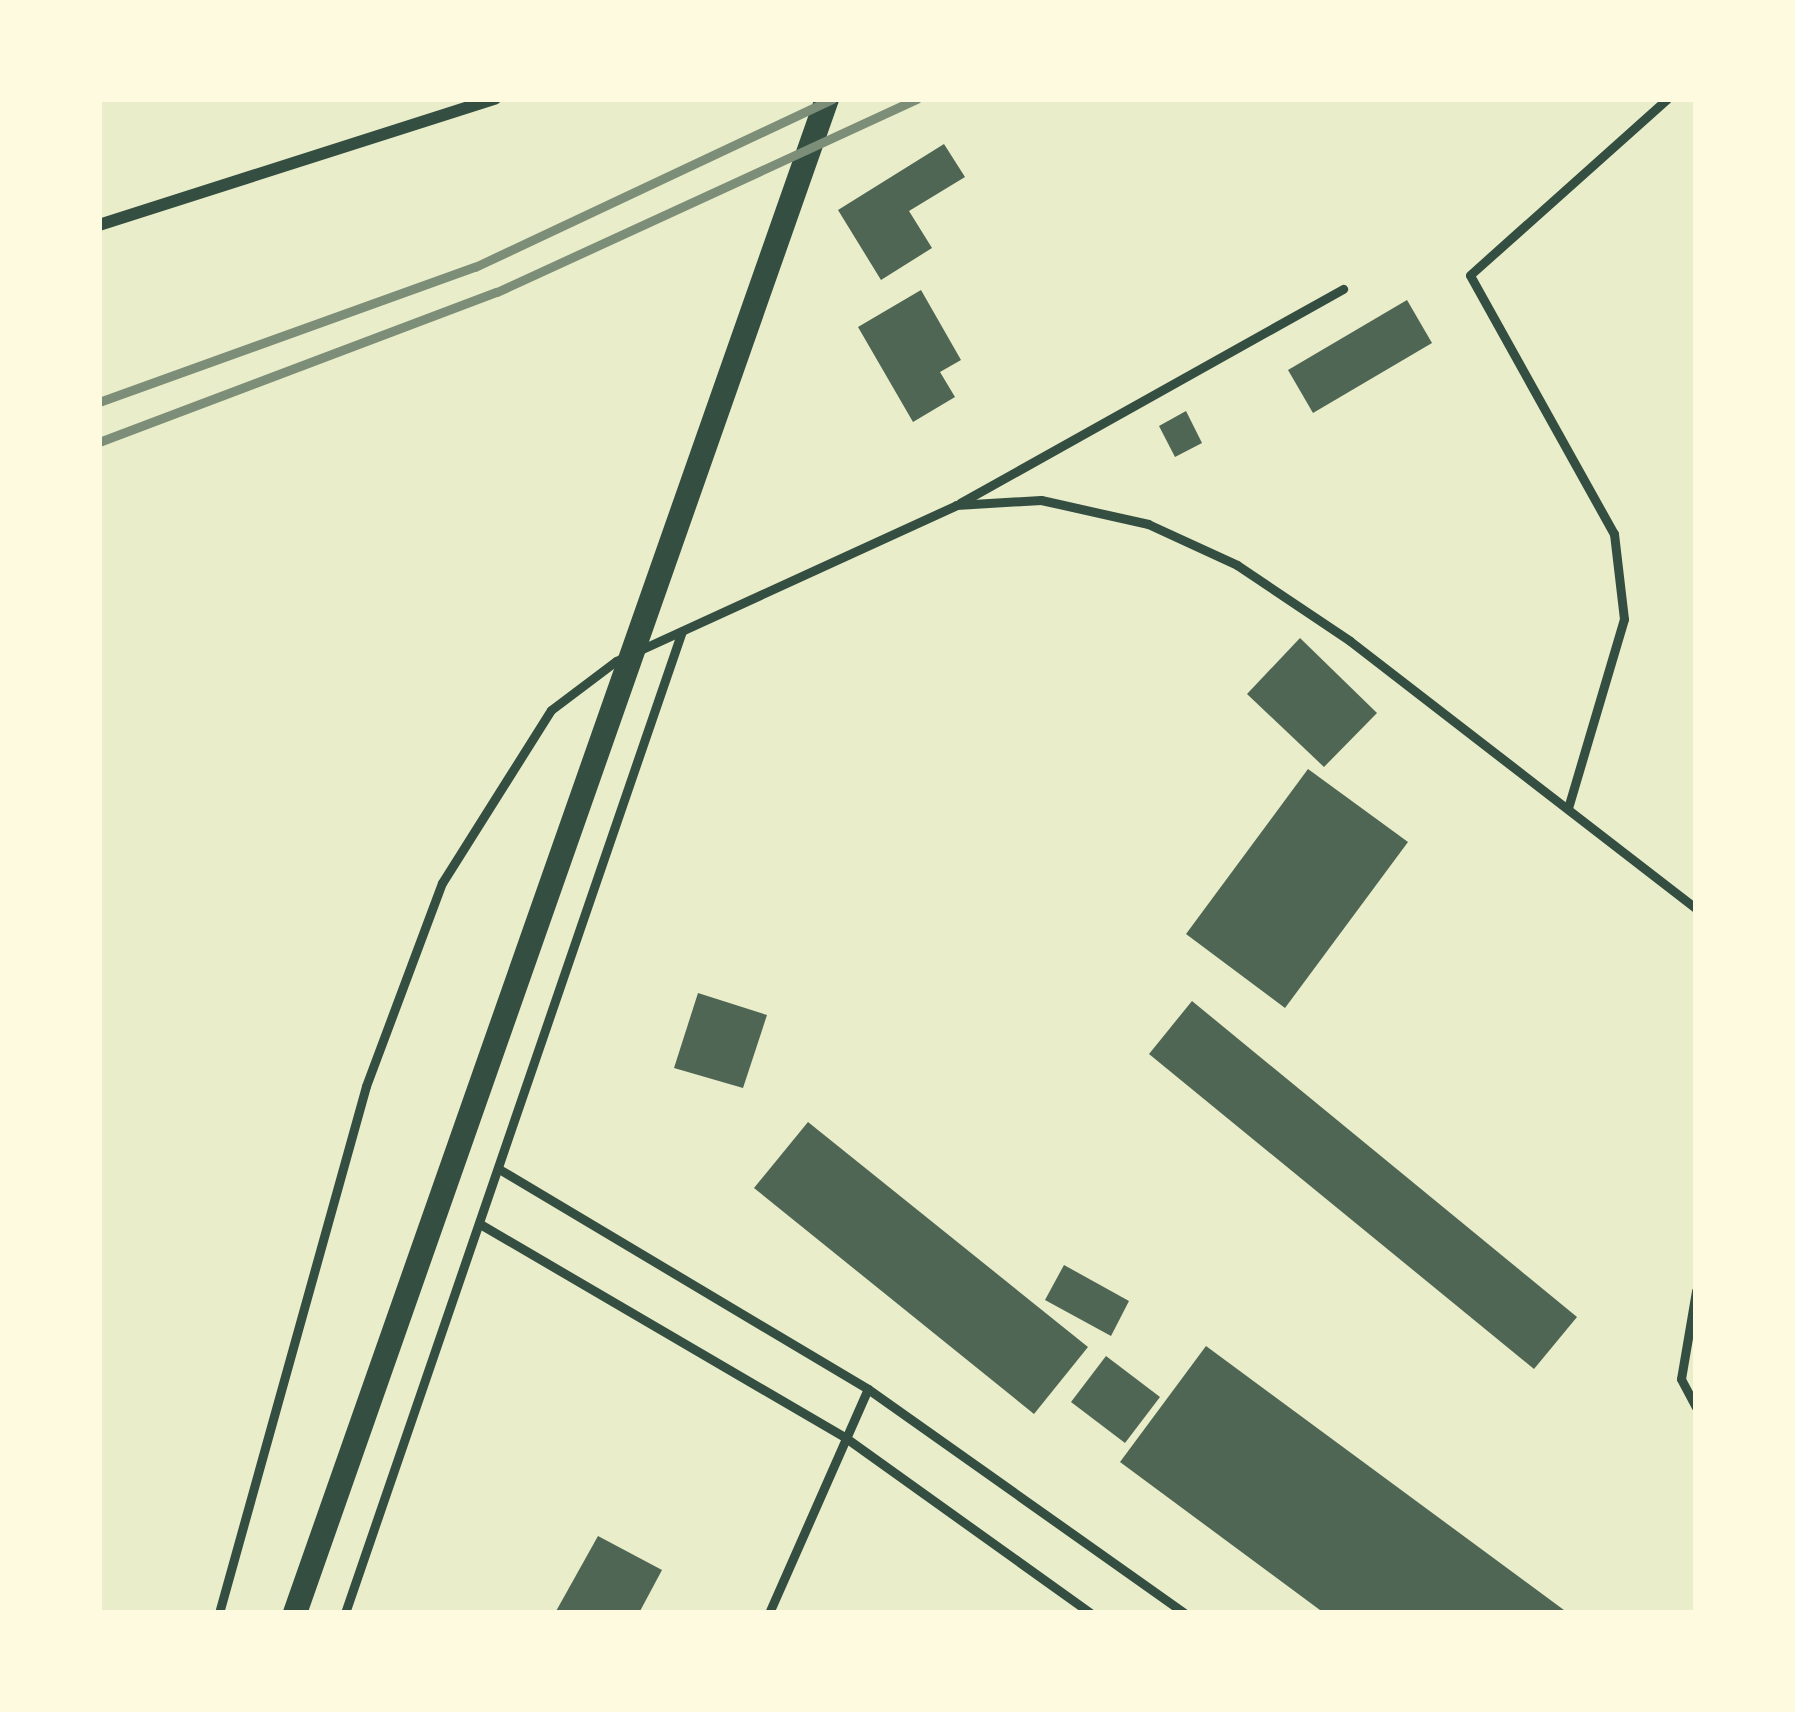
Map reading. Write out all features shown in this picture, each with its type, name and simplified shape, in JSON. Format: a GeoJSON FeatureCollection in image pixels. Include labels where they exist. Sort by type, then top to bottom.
{"type":"FeatureCollection","features":[{"type":"Feature","properties":{"kind":"main road"},"geometry":{"type":"LineString","coordinates":[[295,1613],[827,99]]}},
{"type":"Feature","properties":{"kind":"street"},"geometry":{"type":"LineString","coordinates":[[99,225],[495,99]]}},
{"type":"Feature","properties":{"kind":"lane"},"geometry":{"type":"LineString","coordinates":[[1568,808],[1624,619],[1614,534],[1470,275],[1666,99]]}},
{"type":"Feature","properties":{"kind":"lane"},"geometry":{"type":"LineString","coordinates":[[219,1613],[366,1087],[442,884],[550,710],[616,661],[956,505],[1343,289]]}},
{"type":"Feature","properties":{"kind":"lane"},"geometry":{"type":"LineString","coordinates":[[956,505],[1041,500],[1148,524],[1237,565],[1696,908]]}},
{"type":"Feature","properties":{"kind":"lane"},"geometry":{"type":"LineString","coordinates":[[345,1613],[682,631]]}},
{"type":"Feature","properties":{"kind":"lane"},"geometry":{"type":"LineString","coordinates":[[499,1169],[868,1389],[1184,1613]]}},
{"type":"Feature","properties":{"kind":"lane"},"geometry":{"type":"LineString","coordinates":[[479,1224],[846,1438],[1090,1613]]}},
{"type":"Feature","properties":{"kind":"lane"},"geometry":{"type":"LineString","coordinates":[[1696,1291],[1681,1379],[1696,1407]]}},
{"type":"Feature","properties":{"kind":"lane"},"geometry":{"type":"LineString","coordinates":[[769,1613],[868,1389]]}},
{"type":"Feature","properties":{"kind":"building"},"geometry":{"type":"Polygon","coordinates":[[[944,144],[965,177],[909,211],[932,248],[881,280],[838,210],[944,144]]]}},
{"type":"Feature","properties":{"kind":"building"},"geometry":{"type":"Polygon","coordinates":[[[921,290],[961,360],[940,372],[955,397],[913,422],[858,327],[921,290]]]}},
{"type":"Feature","properties":{"kind":"building"},"geometry":{"type":"Polygon","coordinates":[[[1407,300],[1432,343],[1313,413],[1288,370],[1407,300]]]}},
{"type":"Feature","properties":{"kind":"building"},"geometry":{"type":"Polygon","coordinates":[[[1186,411],[1202,443],[1175,457],[1159,426],[1186,411]]]}},
{"type":"Feature","properties":{"kind":"building"},"geometry":{"type":"Polygon","coordinates":[[[1300,638],[1377,713],[1324,767],[1247,694],[1300,638]]]}},
{"type":"Feature","properties":{"kind":"building"},"geometry":{"type":"Polygon","coordinates":[[[1308,769],[1408,842],[1285,1008],[1186,934],[1308,769]]]}},
{"type":"Feature","properties":{"kind":"building"},"geometry":{"type":"Polygon","coordinates":[[[698,993],[767,1015],[743,1088],[674,1068],[698,993]]]}},
{"type":"Feature","properties":{"kind":"building"},"geometry":{"type":"Polygon","coordinates":[[[1192,1001],[1577,1317],[1534,1369],[1149,1054],[1192,1001]]]}},
{"type":"Feature","properties":{"kind":"building"},"geometry":{"type":"Polygon","coordinates":[[[808,1122],[1088,1347],[1034,1414],[754,1188],[808,1122]]]}},
{"type":"Feature","properties":{"kind":"building"},"geometry":{"type":"Polygon","coordinates":[[[1064,1265],[1129,1301],[1111,1336],[1045,1300],[1064,1265]]]}},
{"type":"Feature","properties":{"kind":"building"},"geometry":{"type":"Polygon","coordinates":[[[1206,1346],[1568,1613],[1324,1613],[1120,1462],[1206,1346]]]}},
{"type":"Feature","properties":{"kind":"building"},"geometry":{"type":"Polygon","coordinates":[[[1106,1356],[1160,1397],[1125,1443],[1071,1402],[1106,1356]]]}},
{"type":"Feature","properties":{"kind":"building"},"geometry":{"type":"Polygon","coordinates":[[[598,1536],[662,1570],[639,1613],[555,1613],[598,1536]]]}},
{"type":"Feature","properties":{"kind":"railway"},"geometry":{"type":"LineString","coordinates":[[99,402],[475,267],[832,99]]}},
{"type":"Feature","properties":{"kind":"railway"},"geometry":{"type":"LineString","coordinates":[[99,442],[497,292],[917,99]]}}]}
